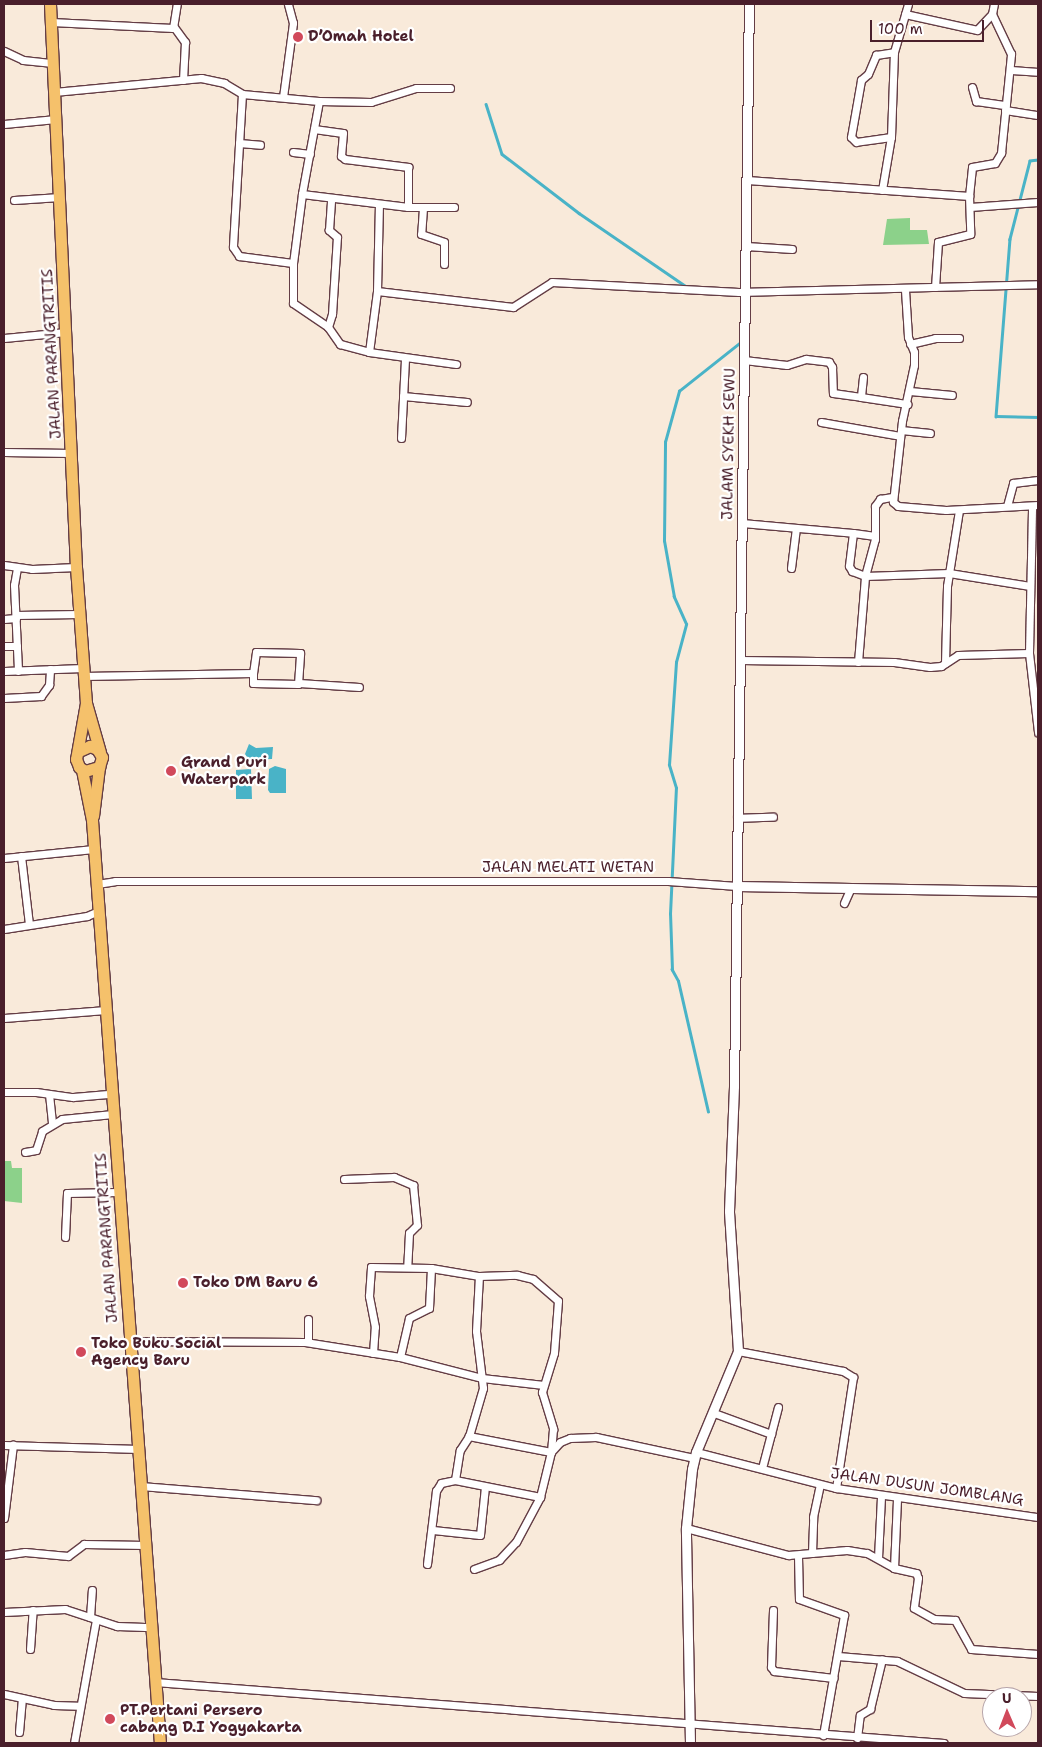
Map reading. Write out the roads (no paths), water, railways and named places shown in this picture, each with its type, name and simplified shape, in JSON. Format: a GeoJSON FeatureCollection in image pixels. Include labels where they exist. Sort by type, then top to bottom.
{"type":"FeatureCollection","features":[{"type":"Feature","properties":{"kind":"main road","name":"JALAN PARANGTRITIS"},"geometry":{"type":"LineString","coordinates":[[50,4],[79,614],[86,704],[100,752]]}},
{"type":"Feature","properties":{"kind":"main road","name":"JALAN PARANGTRITIS"},"geometry":{"type":"LineString","coordinates":[[79,751],[86,704]]}},
{"type":"Feature","properties":{"kind":"main road"},"geometry":{"type":"LineString","coordinates":[[90,746],[100,752],[102,760],[99,768],[89,772],[82,770],[77,763],[79,751],[90,746]]}},
{"type":"Feature","properties":{"kind":"main road","name":"JALAN PARANGTRITIS"},"geometry":{"type":"LineString","coordinates":[[92,820],[99,768]]}},
{"type":"Feature","properties":{"kind":"main road","name":"JALAN PARANGTRITIS"},"geometry":{"type":"LineString","coordinates":[[82,770],[92,820],[160,1743]]}},
{"type":"Feature","properties":{"kind":"street"},"geometry":{"type":"LineString","coordinates":[[177,4],[174,27],[185,42],[183,80]]}},
{"type":"Feature","properties":{"kind":"street"},"geometry":{"type":"LineString","coordinates":[[283,97],[293,23],[288,4]]}},
{"type":"Feature","properties":{"kind":"street","name":"JALAM SYEKH SEWU"},"geometry":{"type":"LineString","coordinates":[[738,1350],[729,1211],[737,886],[744,360],[743,291],[746,246],[749,4]]}},
{"type":"Feature","properties":{"kind":"street"},"geometry":{"type":"LineString","coordinates":[[882,190],[891,137],[894,52],[908,4]]}},
{"type":"Feature","properties":{"kind":"street"},"geometry":{"type":"LineString","coordinates":[[905,14],[977,30],[992,14],[994,4]]}},
{"type":"Feature","properties":{"kind":"street"},"geometry":{"type":"LineString","coordinates":[[935,288],[938,242],[968,236],[972,167],[995,162],[1000,157],[1011,70],[1010,50],[992,14]]}},
{"type":"Feature","properties":{"kind":"street"},"geometry":{"type":"LineString","coordinates":[[51,22],[174,27]]}},
{"type":"Feature","properties":{"kind":"street"},"geometry":{"type":"LineString","coordinates":[[4,51],[22,60],[53,63]]}},
{"type":"Feature","properties":{"kind":"street"},"geometry":{"type":"LineString","coordinates":[[891,137],[856,142],[851,137],[859,83],[868,74],[876,55],[894,52]]}},
{"type":"Feature","properties":{"kind":"street"},"geometry":{"type":"LineString","coordinates":[[1011,70],[1038,72]]}},
{"type":"Feature","properties":{"kind":"street"},"geometry":{"type":"LineString","coordinates":[[54,92],[212,79],[242,94],[319,101],[371,102],[416,88],[450,88]]}},
{"type":"Feature","properties":{"kind":"street"},"geometry":{"type":"LineString","coordinates":[[972,87],[976,101],[1038,114]]}},
{"type":"Feature","properties":{"kind":"street"},"geometry":{"type":"LineString","coordinates":[[242,94],[235,252],[293,263]]}},
{"type":"Feature","properties":{"kind":"street"},"geometry":{"type":"LineString","coordinates":[[319,101],[302,194],[293,263],[292,303],[328,327],[340,344],[369,352],[456,364]]}},
{"type":"Feature","properties":{"kind":"street"},"geometry":{"type":"LineString","coordinates":[[4,124],[56,120]]}},
{"type":"Feature","properties":{"kind":"street"},"geometry":{"type":"LineString","coordinates":[[314,129],[343,133],[341,156],[345,159],[408,167],[408,207]]}},
{"type":"Feature","properties":{"kind":"street"},"geometry":{"type":"LineString","coordinates":[[239,143],[260,145]]}},
{"type":"Feature","properties":{"kind":"street"},"geometry":{"type":"LineString","coordinates":[[293,152],[310,154]]}},
{"type":"Feature","properties":{"kind":"street"},"geometry":{"type":"LineString","coordinates":[[747,180],[969,196]]}},
{"type":"Feature","properties":{"kind":"street"},"geometry":{"type":"LineString","coordinates":[[302,194],[408,207],[454,207]]}},
{"type":"Feature","properties":{"kind":"street"},"geometry":{"type":"LineString","coordinates":[[14,200],[60,197]]}},
{"type":"Feature","properties":{"kind":"street"},"geometry":{"type":"LineString","coordinates":[[328,327],[332,314],[337,238],[329,230],[331,198]]}},
{"type":"Feature","properties":{"kind":"street"},"geometry":{"type":"LineString","coordinates":[[970,207],[1038,202]]}},
{"type":"Feature","properties":{"kind":"street"},"geometry":{"type":"LineString","coordinates":[[369,352],[377,291],[379,204]]}},
{"type":"Feature","properties":{"kind":"street"},"geometry":{"type":"LineString","coordinates":[[423,208],[421,234],[444,242],[444,264]]}},
{"type":"Feature","properties":{"kind":"street"},"geometry":{"type":"LineString","coordinates":[[746,246],[792,249]]}},
{"type":"Feature","properties":{"kind":"street"},"geometry":{"type":"LineString","coordinates":[[377,291],[513,307],[552,282],[743,291],[905,290],[999,284],[1038,284]]}},
{"type":"Feature","properties":{"kind":"street"},"geometry":{"type":"LineString","coordinates":[[905,290],[914,365],[891,497],[898,506],[959,510],[1035,505],[1030,586],[1029,653],[1038,732]]}},
{"type":"Feature","properties":{"kind":"street"},"geometry":{"type":"LineString","coordinates":[[4,338],[66,332]]}},
{"type":"Feature","properties":{"kind":"street"},"geometry":{"type":"LineString","coordinates":[[910,344],[934,338],[959,338]]}},
{"type":"Feature","properties":{"kind":"street"},"geometry":{"type":"LineString","coordinates":[[401,438],[405,358]]}},
{"type":"Feature","properties":{"kind":"street"},"geometry":{"type":"LineString","coordinates":[[744,360],[787,365],[806,359],[829,362],[832,367],[833,393],[907,404]]}},
{"type":"Feature","properties":{"kind":"street"},"geometry":{"type":"LineString","coordinates":[[861,397],[863,377]]}},
{"type":"Feature","properties":{"kind":"street"},"geometry":{"type":"LineString","coordinates":[[910,391],[952,395]]}},
{"type":"Feature","properties":{"kind":"street"},"geometry":{"type":"LineString","coordinates":[[403,396],[467,402]]}},
{"type":"Feature","properties":{"kind":"street"},"geometry":{"type":"LineString","coordinates":[[822,422],[901,433],[930,432]]}},
{"type":"Feature","properties":{"kind":"street"},"geometry":{"type":"LineString","coordinates":[[4,452],[71,453]]}},
{"type":"Feature","properties":{"kind":"street"},"geometry":{"type":"LineString","coordinates":[[1007,506],[1013,483],[1038,480]]}},
{"type":"Feature","properties":{"kind":"street"},"geometry":{"type":"LineString","coordinates":[[858,662],[865,576],[875,536],[876,503],[891,497]]}},
{"type":"Feature","properties":{"kind":"street"},"geometry":{"type":"LineString","coordinates":[[945,663],[944,610],[959,510]]}},
{"type":"Feature","properties":{"kind":"street"},"geometry":{"type":"LineString","coordinates":[[742,523],[875,536]]}},
{"type":"Feature","properties":{"kind":"street"},"geometry":{"type":"LineString","coordinates":[[791,568],[796,528]]}},
{"type":"Feature","properties":{"kind":"street"},"geometry":{"type":"LineString","coordinates":[[853,534],[850,568],[865,576],[949,573],[1030,586]]}},
{"type":"Feature","properties":{"kind":"street"},"geometry":{"type":"LineString","coordinates":[[4,565],[17,568],[76,567]]}},
{"type":"Feature","properties":{"kind":"street"},"geometry":{"type":"LineString","coordinates":[[17,568],[18,671]]}},
{"type":"Feature","properties":{"kind":"street"},"geometry":{"type":"LineString","coordinates":[[4,618],[79,614]]}},
{"type":"Feature","properties":{"kind":"street"},"geometry":{"type":"LineString","coordinates":[[4,646],[17,646]]}},
{"type":"Feature","properties":{"kind":"street"},"geometry":{"type":"LineString","coordinates":[[299,682],[299,652],[256,652],[253,683],[299,682],[359,687]]}},
{"type":"Feature","properties":{"kind":"street"},"geometry":{"type":"LineString","coordinates":[[740,660],[901,662],[930,667],[945,663],[958,655],[1029,653]]}},
{"type":"Feature","properties":{"kind":"street"},"geometry":{"type":"LineString","coordinates":[[4,698],[41,696],[49,685],[50,669]]}},
{"type":"Feature","properties":{"kind":"street"},"geometry":{"type":"LineString","coordinates":[[4,671],[50,669],[83,672],[253,673]]}},
{"type":"Feature","properties":{"kind":"street"},"geometry":{"type":"LineString","coordinates":[[738,818],[773,817]]}},
{"type":"Feature","properties":{"kind":"street"},"geometry":{"type":"LineString","coordinates":[[4,858],[94,849]]}},
{"type":"Feature","properties":{"kind":"street"},"geometry":{"type":"LineString","coordinates":[[21,856],[29,924]]}},
{"type":"Feature","properties":{"kind":"street","name":"JALAN MELATI WETAN"},"geometry":{"type":"LineString","coordinates":[[96,884],[115,881],[682,882],[737,886],[1038,890]]}},
{"type":"Feature","properties":{"kind":"street"},"geometry":{"type":"LineString","coordinates":[[844,903],[851,887]]}},
{"type":"Feature","properties":{"kind":"street"},"geometry":{"type":"LineString","coordinates":[[4,929],[87,916],[98,910]]}},
{"type":"Feature","properties":{"kind":"street"},"geometry":{"type":"LineString","coordinates":[[4,1018],[106,1010]]}},
{"type":"Feature","properties":{"kind":"street"},"geometry":{"type":"LineString","coordinates":[[4,1092],[73,1097],[111,1094]]}},
{"type":"Feature","properties":{"kind":"street"},"geometry":{"type":"LineString","coordinates":[[50,1094],[52,1123]]}},
{"type":"Feature","properties":{"kind":"street"},"geometry":{"type":"LineString","coordinates":[[25,1152],[36,1150],[42,1131],[52,1123],[75,1115],[113,1114]]}},
{"type":"Feature","properties":{"kind":"street"},"geometry":{"type":"LineString","coordinates":[[344,1179],[394,1177],[413,1185],[418,1225],[409,1233],[407,1266]]}},
{"type":"Feature","properties":{"kind":"street"},"geometry":{"type":"LineString","coordinates":[[64,1237],[66,1193],[118,1192]]}},
{"type":"Feature","properties":{"kind":"street"},"geometry":{"type":"LineString","coordinates":[[373,1352],[375,1327],[368,1296],[371,1267],[407,1266],[431,1268],[478,1276],[516,1275],[533,1279],[558,1301],[554,1352],[544,1385],[543,1402],[554,1433],[540,1497],[506,1554],[492,1564],[474,1570]]}},
{"type":"Feature","properties":{"kind":"street"},"geometry":{"type":"LineString","coordinates":[[400,1357],[409,1318],[429,1308],[431,1268]]}},
{"type":"Feature","properties":{"kind":"street"},"geometry":{"type":"LineString","coordinates":[[455,1480],[460,1450],[469,1436],[481,1396],[482,1378],[476,1331],[478,1276]]}},
{"type":"Feature","properties":{"kind":"street"},"geometry":{"type":"LineString","coordinates":[[308,1319],[308,1342]]}},
{"type":"Feature","properties":{"kind":"street"},"geometry":{"type":"LineString","coordinates":[[130,1340],[308,1342],[400,1357],[482,1378],[544,1385]]}},
{"type":"Feature","properties":{"kind":"street"},"geometry":{"type":"LineString","coordinates":[[690,1743],[686,1528],[694,1455],[714,1413],[738,1350],[843,1370],[853,1377],[836,1488]]}},
{"type":"Feature","properties":{"kind":"street"},"geometry":{"type":"LineString","coordinates":[[762,1468],[778,1406]]}},
{"type":"Feature","properties":{"kind":"street"},"geometry":{"type":"LineString","coordinates":[[714,1413],[771,1434]]}},
{"type":"Feature","properties":{"kind":"street"},"geometry":{"type":"LineString","coordinates":[[469,1436],[551,1452]]}},
{"type":"Feature","properties":{"kind":"street","name":"JALAN DUSUN JOMBLANG"},"geometry":{"type":"LineString","coordinates":[[551,1452],[560,1442],[584,1436],[762,1468],[820,1485],[881,1497],[1038,1517]]}},
{"type":"Feature","properties":{"kind":"street"},"geometry":{"type":"LineString","coordinates":[[4,1445],[139,1449]]}},
{"type":"Feature","properties":{"kind":"street"},"geometry":{"type":"LineString","coordinates":[[4,1518],[13,1446]]}},
{"type":"Feature","properties":{"kind":"street"},"geometry":{"type":"LineString","coordinates":[[427,1564],[433,1530],[437,1488],[455,1480],[540,1497]]}},
{"type":"Feature","properties":{"kind":"street"},"geometry":{"type":"LineString","coordinates":[[812,1553],[813,1517],[820,1485]]}},
{"type":"Feature","properties":{"kind":"street"},"geometry":{"type":"LineString","coordinates":[[142,1486],[316,1500]]}},
{"type":"Feature","properties":{"kind":"street"},"geometry":{"type":"LineString","coordinates":[[433,1530],[480,1535],[485,1487]]}},
{"type":"Feature","properties":{"kind":"street"},"geometry":{"type":"LineString","coordinates":[[878,1558],[881,1497]]}},
{"type":"Feature","properties":{"kind":"street"},"geometry":{"type":"LineString","coordinates":[[894,1568],[897,1498]]}},
{"type":"Feature","properties":{"kind":"street"},"geometry":{"type":"LineString","coordinates":[[686,1528],[777,1554],[798,1556],[812,1553],[859,1551],[878,1558],[894,1568],[918,1575],[914,1608],[934,1618],[955,1620],[971,1649],[1038,1654]]}},
{"type":"Feature","properties":{"kind":"street"},"geometry":{"type":"LineString","coordinates":[[4,1555],[31,1552],[68,1556],[84,1544],[146,1545]]}},
{"type":"Feature","properties":{"kind":"street"},"geometry":{"type":"LineString","coordinates":[[798,1556],[800,1599],[844,1612],[823,1735]]}},
{"type":"Feature","properties":{"kind":"street"},"geometry":{"type":"LineString","coordinates":[[74,1743],[80,1717],[78,1706],[85,1690],[93,1619],[92,1590]]}},
{"type":"Feature","properties":{"kind":"street"},"geometry":{"type":"LineString","coordinates":[[4,1612],[66,1609],[117,1626],[152,1627]]}},
{"type":"Feature","properties":{"kind":"street"},"geometry":{"type":"LineString","coordinates":[[30,1648],[33,1610]]}},
{"type":"Feature","properties":{"kind":"street"},"geometry":{"type":"LineString","coordinates":[[773,1610],[771,1667],[774,1671],[834,1678]]}},
{"type":"Feature","properties":{"kind":"street"},"geometry":{"type":"LineString","coordinates":[[838,1656],[882,1659],[905,1664],[960,1692],[1038,1696]]}},
{"type":"Feature","properties":{"kind":"street"},"geometry":{"type":"LineString","coordinates":[[857,1738],[860,1715],[870,1709],[882,1659]]}},
{"type":"Feature","properties":{"kind":"street"},"geometry":{"type":"LineString","coordinates":[[155,1682],[689,1722],[857,1738],[944,1743]]}},
{"type":"Feature","properties":{"kind":"street"},"geometry":{"type":"LineString","coordinates":[[4,1694],[54,1705],[78,1706]]}},
{"type":"Feature","properties":{"kind":"street"},"geometry":{"type":"LineString","coordinates":[[18,1732],[22,1698]]}},
{"type":"Feature","properties":{"kind":"water"},"geometry":{"type":"Polygon","coordinates":[[[249,744],[256,748],[273,747],[272,759],[249,760],[245,754],[249,744]]]}},
{"type":"Feature","properties":{"kind":"water"},"geometry":{"type":"Polygon","coordinates":[[[275,766],[286,769],[286,793],[270,793],[268,790],[269,769],[275,766]]]}},
{"type":"Feature","properties":{"kind":"water"},"geometry":{"type":"Polygon","coordinates":[[[251,769],[252,799],[236,799],[236,770],[251,769]]]}},
{"type":"Feature","properties":{"kind":"waterway"},"geometry":{"type":"LineString","coordinates":[[486,104],[502,154],[579,213],[687,287]]}},
{"type":"Feature","properties":{"kind":"waterway"},"geometry":{"type":"LineString","coordinates":[[1038,160],[1030,161],[1010,239],[996,416],[1038,417]]}},
{"type":"Feature","properties":{"kind":"waterway"},"geometry":{"type":"LineString","coordinates":[[708,1112],[678,981],[672,970],[670,914],[676,788],[669,765],[676,662],[686,624],[674,597],[664,541],[665,442],[679,391],[742,341]]}},
{"type":"Feature","properties":{"kind":"place","name":"D’Omah Hotel"},"geometry":{"type":"Point","coordinates":[298,37]}},
{"type":"Feature","properties":{"kind":"place","name":"Grand Puri Waterpark"},"geometry":{"type":"Point","coordinates":[171,771]}},
{"type":"Feature","properties":{"kind":"place","name":"Toko DM Baru 6"},"geometry":{"type":"Point","coordinates":[183,1283]}},
{"type":"Feature","properties":{"kind":"place","name":"Toko Buku Social Agency Baru"},"geometry":{"type":"Point","coordinates":[81,1352]}},
{"type":"Feature","properties":{"kind":"place","name":"PT.Pertani Persero cabang D.I Yogyakarta"},"geometry":{"type":"Point","coordinates":[110,1719]}}]}
